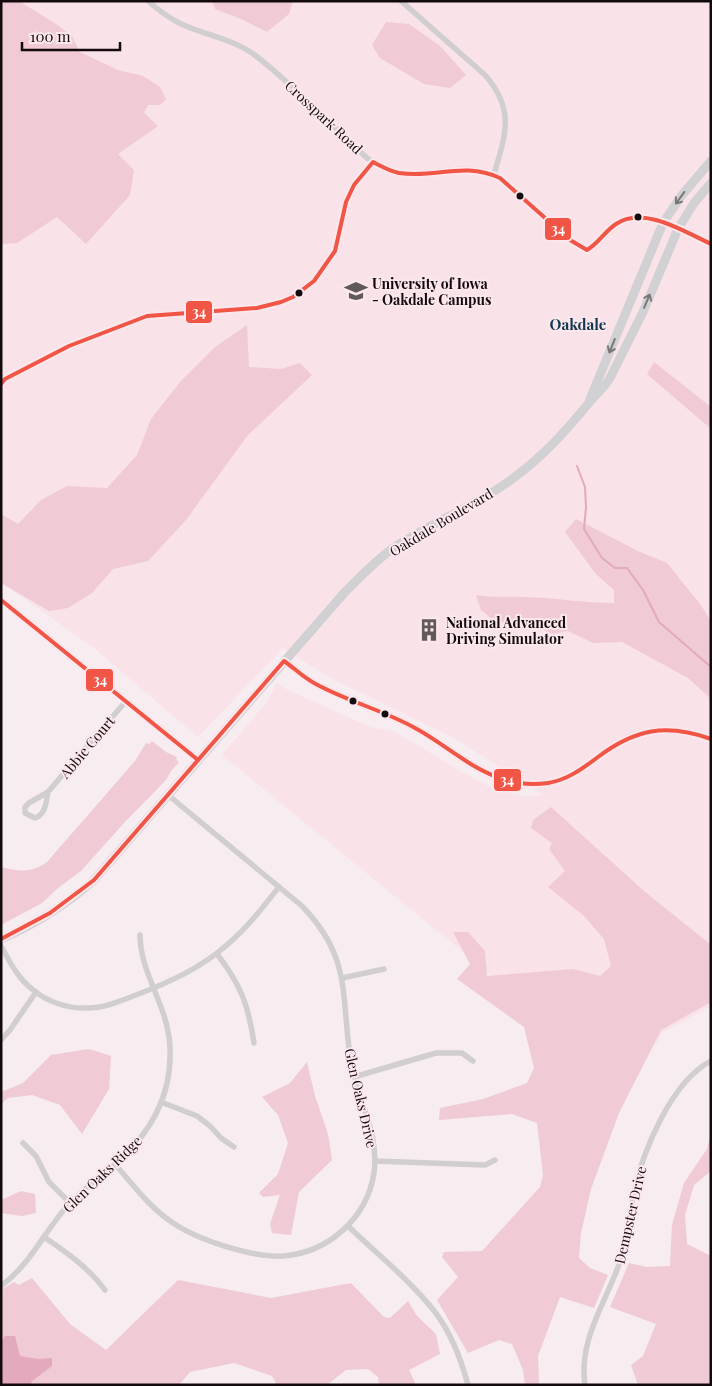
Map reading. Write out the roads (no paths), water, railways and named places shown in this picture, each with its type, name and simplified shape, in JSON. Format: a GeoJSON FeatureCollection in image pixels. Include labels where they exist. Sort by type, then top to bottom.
{"type":"FeatureCollection","features":[{"type":"Feature","properties":{"kind":"main road","name":"Oakdale Boulevard"},"geometry":{"type":"LineString","coordinates":[[588,403],[664,223],[682,195],[711,161]]}},
{"type":"Feature","properties":{"kind":"main road","name":"Oakdale Boulevard"},"geometry":{"type":"LineString","coordinates":[[1,939],[45,917],[79,893],[110,864],[284,661],[345,592],[376,562],[396,547],[496,490],[519,474],[563,434],[605,385],[642,312],[678,229],[691,208],[711,183]]}},
{"type":"Feature","properties":{"kind":"street","name":"Crosspark Road"},"geometry":{"type":"LineString","coordinates":[[148,1],[160,12],[180,24],[234,44],[254,55],[280,76],[373,162],[387,170],[402,173],[462,168],[494,174],[570,240],[586,250],[591,248],[615,225],[630,217],[644,217],[664,223],[711,244]]}},
{"type":"Feature","properties":{"kind":"street"},"geometry":{"type":"LineString","coordinates":[[401,1],[485,75],[499,94],[504,107],[506,126],[494,174]]}},
{"type":"Feature","properties":{"kind":"street"},"geometry":{"type":"LineString","coordinates":[[1,384],[5,379],[69,346],[146,316],[257,308],[293,297],[314,281],[329,261],[335,250],[346,202],[354,185],[373,162]]}},
{"type":"Feature","properties":{"kind":"street"},"geometry":{"type":"LineString","coordinates":[[1,600],[198,760]]}},
{"type":"Feature","properties":{"kind":"street"},"geometry":{"type":"LineString","coordinates":[[284,661],[312,682],[417,729],[481,771],[509,782],[526,785],[568,778],[581,771],[620,740],[647,731],[672,728],[711,739]]}},
{"type":"Feature","properties":{"kind":"street","name":"Abbie Court"},"geometry":{"type":"LineString","coordinates":[[48,792],[41,816],[35,818],[25,813],[25,807],[48,792],[126,701]]}},
{"type":"Feature","properties":{"kind":"street","name":"Glen Oaks Drive"},"geometry":{"type":"LineString","coordinates":[[115,1164],[151,1205],[185,1231],[225,1246],[273,1256],[296,1254],[332,1239],[348,1226],[361,1208],[372,1182],[375,1160],[373,1138],[354,1077],[348,1046],[342,978],[334,952],[320,927],[302,906],[168,795]]}},
{"type":"Feature","properties":{"kind":"street"},"geometry":{"type":"LineString","coordinates":[[1,946],[16,973],[36,992],[53,1002],[88,1008],[111,1005],[184,975],[217,954],[241,932],[279,887]]}},
{"type":"Feature","properties":{"kind":"street","name":"Glen Oaks Ridge"},"geometry":{"type":"LineString","coordinates":[[1,1286],[26,1263],[70,1204],[130,1150],[146,1132],[161,1102],[168,1076],[170,1049],[166,1019],[140,950],[140,935]]}},
{"type":"Feature","properties":{"kind":"street"},"geometry":{"type":"LineString","coordinates":[[217,954],[231,973],[244,996],[254,1043]]}},
{"type":"Feature","properties":{"kind":"street"},"geometry":{"type":"LineString","coordinates":[[342,978],[384,969]]}},
{"type":"Feature","properties":{"kind":"street"},"geometry":{"type":"LineString","coordinates":[[1,1040],[36,992]]}},
{"type":"Feature","properties":{"kind":"street"},"geometry":{"type":"LineString","coordinates":[[354,1077],[436,1053],[462,1053],[473,1061]]}},
{"type":"Feature","properties":{"kind":"street","name":"Dempster Drive"},"geometry":{"type":"LineString","coordinates":[[585,1385],[583,1364],[588,1338],[621,1259],[628,1237],[634,1194],[647,1146],[675,1097],[702,1066],[711,1061]]}},
{"type":"Feature","properties":{"kind":"street"},"geometry":{"type":"LineString","coordinates":[[161,1102],[197,1116],[234,1147]]}},
{"type":"Feature","properties":{"kind":"street"},"geometry":{"type":"LineString","coordinates":[[23,1143],[36,1156],[49,1182],[70,1204]]}},
{"type":"Feature","properties":{"kind":"street"},"geometry":{"type":"LineString","coordinates":[[375,1160],[485,1164],[495,1160]]}},
{"type":"Feature","properties":{"kind":"street"},"geometry":{"type":"LineString","coordinates":[[348,1226],[419,1294],[435,1312],[455,1347],[468,1385]]}},
{"type":"Feature","properties":{"kind":"street"},"geometry":{"type":"LineString","coordinates":[[44,1237],[67,1252],[97,1279],[105,1290]]}},
{"type":"Feature","properties":{"kind":"waterway"},"geometry":{"type":"LineString","coordinates":[[577,466],[585,487],[584,529],[602,558],[615,568],[627,568],[643,590],[659,622],[711,667]]}},
{"type":"Feature","properties":{"kind":"place","name":"University of Iowa - Oakdale Campus"},"geometry":{"type":"Point","coordinates":[356,291]}},
{"type":"Feature","properties":{"kind":"place","name":"National Advanced Driving Simulator"},"geometry":{"type":"Point","coordinates":[429,630]}},
{"type":"Feature","properties":{"kind":"district","name":"Oakdale"},"geometry":{"type":"Point","coordinates":[578,324]}}]}
